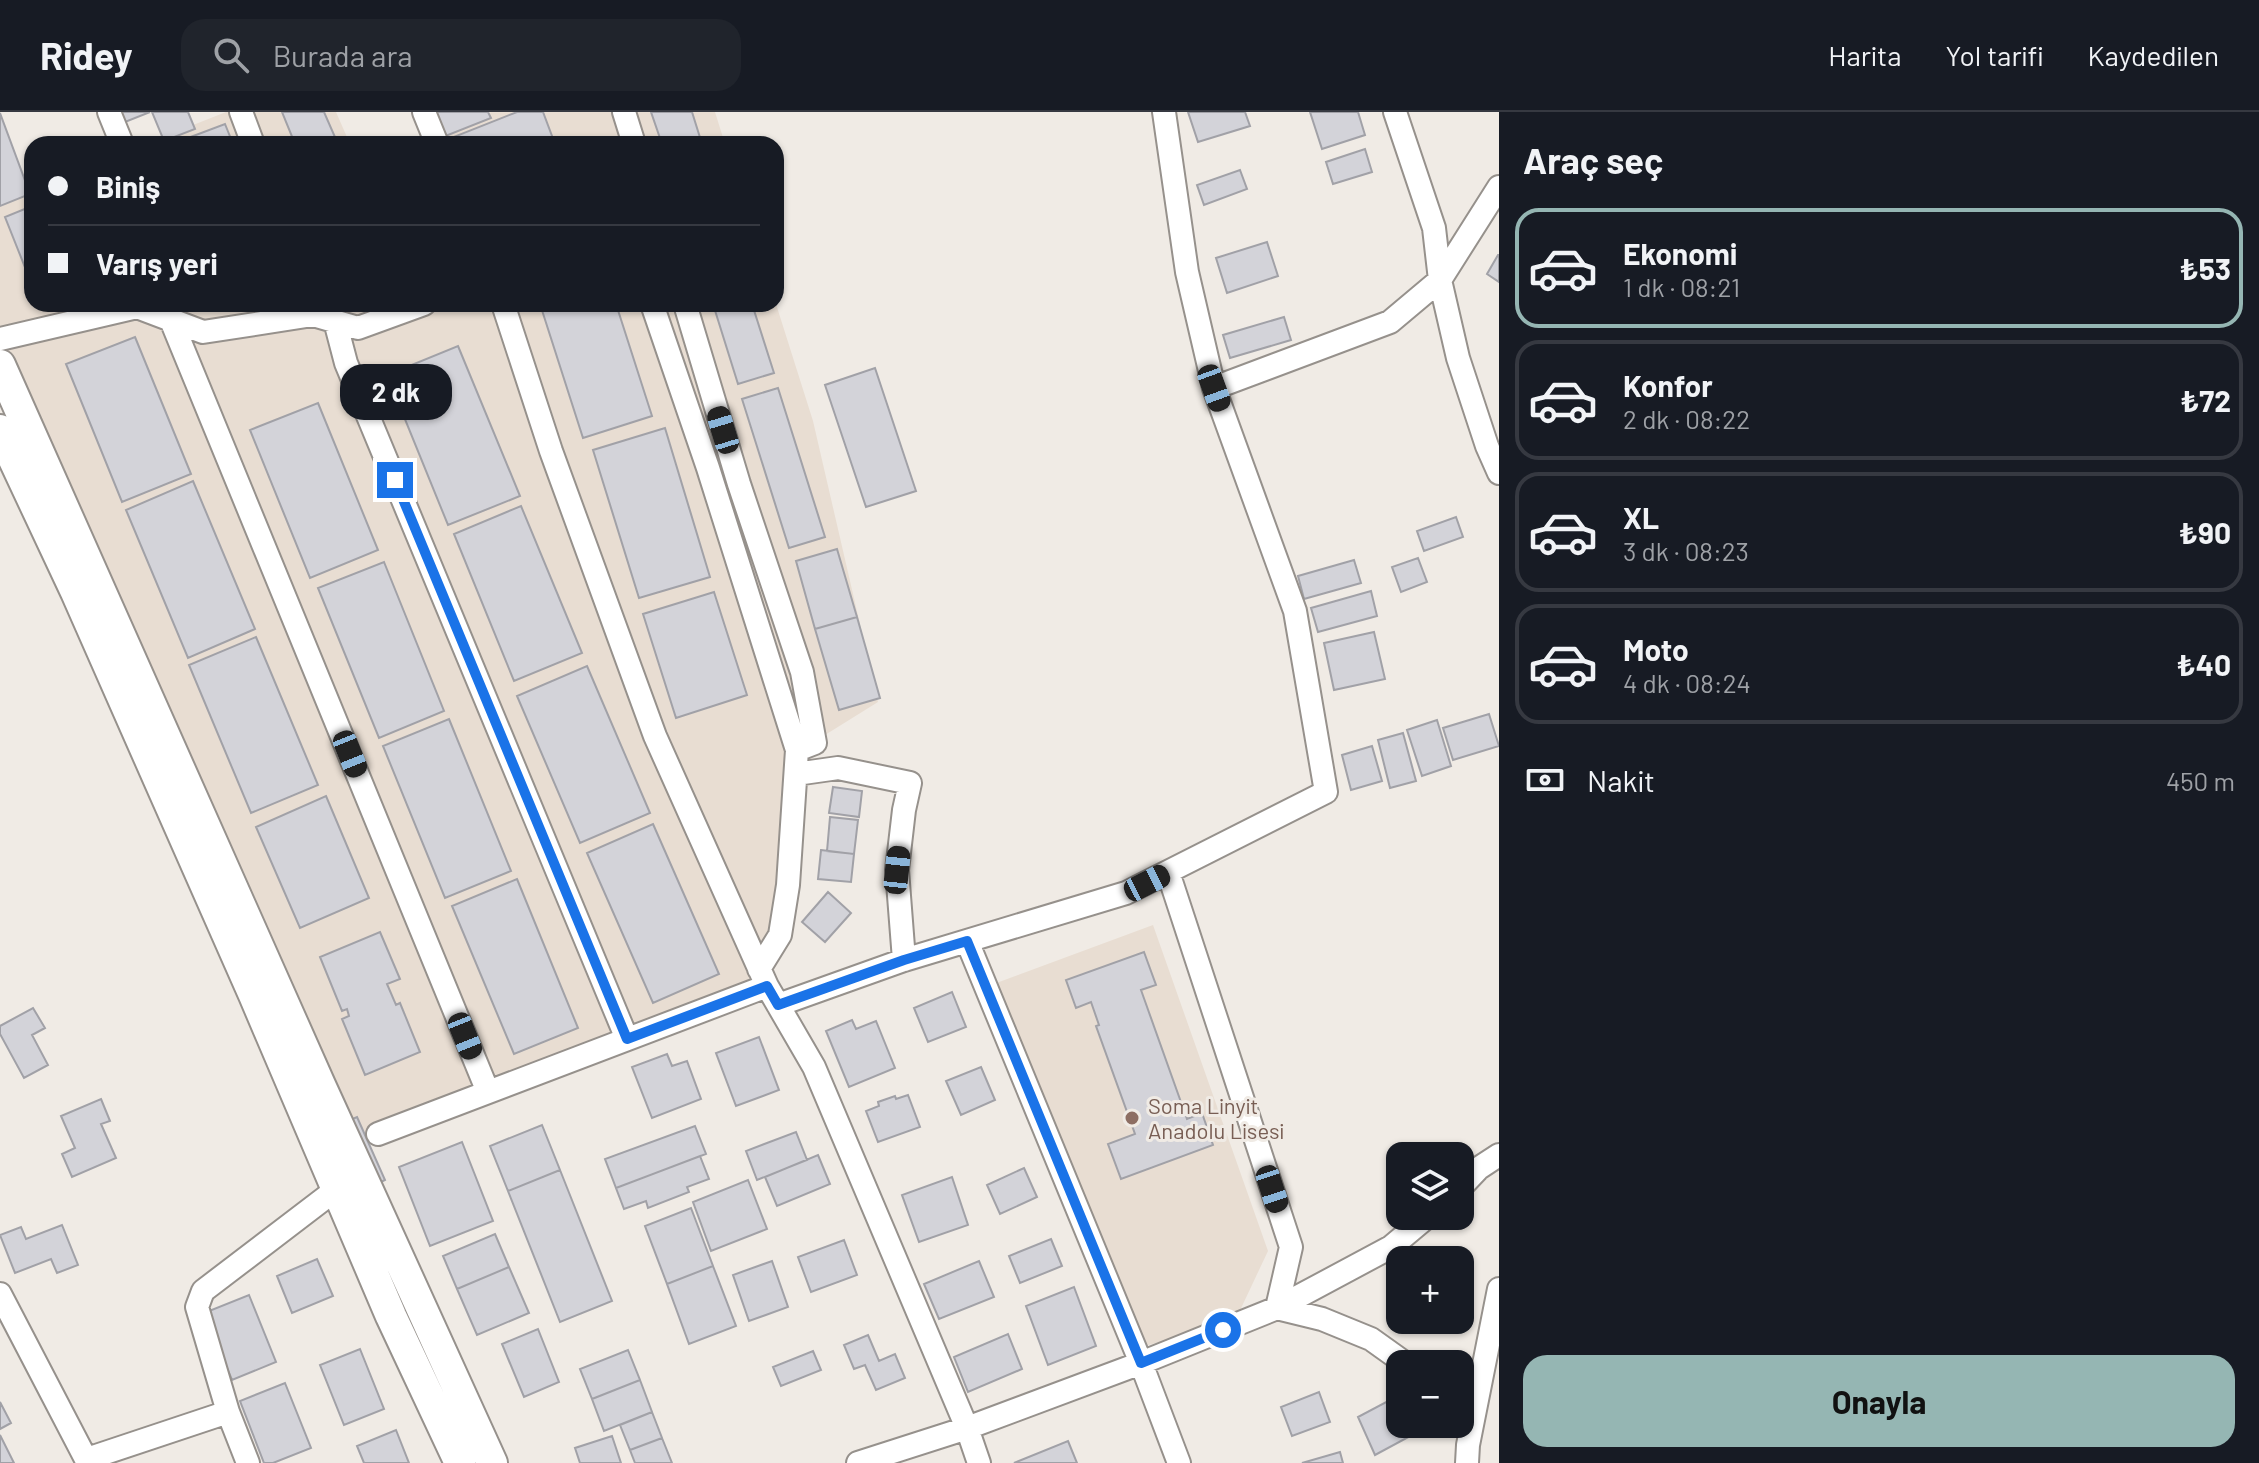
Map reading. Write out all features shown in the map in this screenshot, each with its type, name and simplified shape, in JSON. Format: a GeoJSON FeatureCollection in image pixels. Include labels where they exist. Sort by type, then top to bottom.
{"type":"FeatureCollection","features":[{"type":"Feature","properties":{"kind":"main road"},"geometry":{"type":"LineString","coordinates":[[0,365],[492,1463]]}},
{"type":"Feature","properties":{"kind":"main road"},"geometry":{"type":"LineString","coordinates":[[0,430],[76,592],[338,1188],[391,1316],[460,1463]]}},
{"type":"Feature","properties":{"kind":"street"},"geometry":{"type":"LineString","coordinates":[[109,112],[119,136]]}},
{"type":"Feature","properties":{"kind":"street"},"geometry":{"type":"LineString","coordinates":[[241,112],[250,136]]}},
{"type":"Feature","properties":{"kind":"street"},"geometry":{"type":"LineString","coordinates":[[424,112],[434,136]]}},
{"type":"Feature","properties":{"kind":"street"},"geometry":{"type":"LineString","coordinates":[[624,112],[632,136]]}},
{"type":"Feature","properties":{"kind":"street"},"geometry":{"type":"LineString","coordinates":[[378,1134],[768,987],[904,960],[1126,893],[1326,792],[1295,611],[1214,388],[1187,272],[1164,112]]}},
{"type":"Feature","properties":{"kind":"street"},"geometry":{"type":"LineString","coordinates":[[1395,112],[1434,228],[1440,280],[1458,358],[1499,473]]}},
{"type":"Feature","properties":{"kind":"street"},"geometry":{"type":"LineString","coordinates":[[1214,388],[1390,322],[1440,280],[1499,187]]}},
{"type":"Feature","properties":{"kind":"street"},"geometry":{"type":"LineString","coordinates":[[0,339],[116,312]]}},
{"type":"Feature","properties":{"kind":"street"},"geometry":{"type":"LineString","coordinates":[[170,312],[203,332],[319,314],[358,328],[402,312]]}},
{"type":"Feature","properties":{"kind":"street"},"geometry":{"type":"LineString","coordinates":[[170,312],[488,1092]]}},
{"type":"Feature","properties":{"kind":"street"},"geometry":{"type":"LineString","coordinates":[[506,312],[551,451],[655,736],[768,987],[814,1067],[979,1463]]}},
{"type":"Feature","properties":{"kind":"street"},"geometry":{"type":"LineString","coordinates":[[655,312],[708,468],[797,750],[788,885],[768,987]]}},
{"type":"Feature","properties":{"kind":"street"},"geometry":{"type":"LineString","coordinates":[[687,312],[739,484],[802,672],[815,743],[797,750]]}},
{"type":"Feature","properties":{"kind":"street"},"geometry":{"type":"LineString","coordinates":[[319,314],[346,363],[627,1039]]}},
{"type":"Feature","properties":{"kind":"street"},"geometry":{"type":"LineString","coordinates":[[796,774],[838,768],[910,783],[897,870],[904,960]]}},
{"type":"Feature","properties":{"kind":"street"},"geometry":{"type":"LineString","coordinates":[[1168,872],[1291,1247],[1277,1308]]}},
{"type":"Feature","properties":{"kind":"street"},"geometry":{"type":"LineString","coordinates":[[967,941],[1141,1363],[1179,1463]]}},
{"type":"Feature","properties":{"kind":"street"},"geometry":{"type":"LineString","coordinates":[[1474,1173],[1499,1155]]}},
{"type":"Feature","properties":{"kind":"street"},"geometry":{"type":"LineString","coordinates":[[248,1463],[228,1412],[197,1307],[203,1291],[338,1188]]}},
{"type":"Feature","properties":{"kind":"street"},"geometry":{"type":"LineString","coordinates":[[858,1463],[967,1428],[1277,1308],[1391,1247],[1411,1230]]}},
{"type":"Feature","properties":{"kind":"street"},"geometry":{"type":"LineString","coordinates":[[1468,1454],[1499,1289]]}},
{"type":"Feature","properties":{"kind":"street"},"geometry":{"type":"LineString","coordinates":[[0,1294],[88,1461],[228,1412]]}},
{"type":"Feature","properties":{"kind":"street"},"geometry":{"type":"LineString","coordinates":[[1277,1308],[1322,1319],[1371,1339],[1386,1350]]}},
{"type":"Feature","properties":{"kind":"shaded area"},"geometry":{"type":"Polygon","coordinates":[[[226,112],[336,112],[346,136],[165,136],[226,112]]]}},
{"type":"Feature","properties":{"kind":"shaded area"},"geometry":{"type":"Polygon","coordinates":[[[491,112],[715,112],[722,136],[422,136],[491,112]]]}},
{"type":"Feature","properties":{"kind":"shaded area"},"geometry":{"type":"Polygon","coordinates":[[[24,191],[24,312],[779,312],[813,421],[878,702],[825,735],[793,749],[792,798],[763,983],[488,1085],[350,1141],[0,358],[0,201],[24,191]]]}},
{"type":"Feature","properties":{"kind":"shaded area","name":"Soma Linyit Anadolu Lisesi"},"geometry":{"type":"Polygon","coordinates":[[[1153,925],[1268,1251],[1235,1321],[1134,1349],[991,985],[1153,925]]]}},
{"type":"Feature","properties":{"kind":"building"},"geometry":{"type":"Polygon","coordinates":[[[115,112],[150,112],[120,124],[115,112]]]}},
{"type":"Feature","properties":{"kind":"building"},"geometry":{"type":"Polygon","coordinates":[[[152,112],[188,112],[195,129],[177,136],[162,136],[152,112]]]}},
{"type":"Feature","properties":{"kind":"building"},"geometry":{"type":"Polygon","coordinates":[[[282,112],[324,112],[334,136],[292,136],[282,112]]]}},
{"type":"Feature","properties":{"kind":"building"},"geometry":{"type":"Polygon","coordinates":[[[427,112],[488,112],[491,118],[446,136],[437,136],[427,112]]]}},
{"type":"Feature","properties":{"kind":"building"},"geometry":{"type":"Polygon","coordinates":[[[517,112],[543,112],[552,136],[456,136],[517,112]]]}},
{"type":"Feature","properties":{"kind":"building"},"geometry":{"type":"Polygon","coordinates":[[[651,112],[692,112],[700,136],[659,136],[651,112]]]}},
{"type":"Feature","properties":{"kind":"building"},"geometry":{"type":"Polygon","coordinates":[[[1188,112],[1245,112],[1250,126],[1198,142],[1188,112]]]}},
{"type":"Feature","properties":{"kind":"building"},"geometry":{"type":"Polygon","coordinates":[[[1310,112],[1358,112],[1365,135],[1322,149],[1310,112]]]}},
{"type":"Feature","properties":{"kind":"building"},"geometry":{"type":"Polygon","coordinates":[[[0,113],[24,178],[24,196],[0,206],[0,113]]]}},
{"type":"Feature","properties":{"kind":"building"},"geometry":{"type":"Polygon","coordinates":[[[225,124],[230,136],[193,136],[225,124]]]}},
{"type":"Feature","properties":{"kind":"building"},"geometry":{"type":"Polygon","coordinates":[[[1365,149],[1372,172],[1333,184],[1326,162],[1365,149]]]}},
{"type":"Feature","properties":{"kind":"building"},"geometry":{"type":"Polygon","coordinates":[[[1240,170],[1247,189],[1204,205],[1197,185],[1240,170]]]}},
{"type":"Feature","properties":{"kind":"building"},"geometry":{"type":"Polygon","coordinates":[[[24,209],[24,265],[5,217],[24,209]]]}},
{"type":"Feature","properties":{"kind":"building"},"geometry":{"type":"Polygon","coordinates":[[[1267,242],[1278,276],[1227,293],[1216,258],[1267,242]]]}},
{"type":"Feature","properties":{"kind":"building"},"geometry":{"type":"Polygon","coordinates":[[[1499,255],[1499,282],[1487,274],[1499,255]]]}},
{"type":"Feature","properties":{"kind":"building"},"geometry":{"type":"Polygon","coordinates":[[[543,312],[619,312],[652,416],[583,438],[543,312]]]}},
{"type":"Feature","properties":{"kind":"building"},"geometry":{"type":"Polygon","coordinates":[[[716,312],[755,312],[774,373],[738,384],[716,312]]]}},
{"type":"Feature","properties":{"kind":"building"},"geometry":{"type":"Polygon","coordinates":[[[1284,317],[1291,340],[1230,358],[1223,335],[1284,317]]]}},
{"type":"Feature","properties":{"kind":"building"},"geometry":{"type":"Polygon","coordinates":[[[135,337],[191,474],[122,502],[66,364],[135,337]]]}},
{"type":"Feature","properties":{"kind":"building"},"geometry":{"type":"Polygon","coordinates":[[[458,346],[520,496],[448,525],[387,375],[458,346]]]}},
{"type":"Feature","properties":{"kind":"building"},"geometry":{"type":"Polygon","coordinates":[[[875,368],[916,491],[866,507],[825,385],[875,368]]]}},
{"type":"Feature","properties":{"kind":"building"},"geometry":{"type":"Polygon","coordinates":[[[778,388],[825,537],[789,548],[742,399],[778,388]]]}},
{"type":"Feature","properties":{"kind":"building"},"geometry":{"type":"Polygon","coordinates":[[[318,403],[378,550],[310,578],[250,430],[318,403]]]}},
{"type":"Feature","properties":{"kind":"building"},"geometry":{"type":"Polygon","coordinates":[[[665,428],[710,577],[639,598],[593,450],[665,428]]]}},
{"type":"Feature","properties":{"kind":"building"},"geometry":{"type":"Polygon","coordinates":[[[193,481],[255,629],[188,658],[126,510],[193,481]]]}},
{"type":"Feature","properties":{"kind":"building"},"geometry":{"type":"Polygon","coordinates":[[[521,506],[582,653],[514,681],[454,534],[521,506]]]}},
{"type":"Feature","properties":{"kind":"building"},"geometry":{"type":"Polygon","coordinates":[[[1456,517],[1463,537],[1424,551],[1417,531],[1456,517]]]}},
{"type":"Feature","properties":{"kind":"building"},"geometry":{"type":"Polygon","coordinates":[[[837,549],[857,617],[815,629],[796,561],[837,549]]]}},
{"type":"Feature","properties":{"kind":"building"},"geometry":{"type":"Polygon","coordinates":[[[1418,558],[1427,582],[1401,592],[1392,567],[1418,558]]]}},
{"type":"Feature","properties":{"kind":"building"},"geometry":{"type":"Polygon","coordinates":[[[1354,560],[1361,583],[1304,599],[1298,576],[1354,560]]]}},
{"type":"Feature","properties":{"kind":"building"},"geometry":{"type":"Polygon","coordinates":[[[384,562],[444,711],[379,738],[318,588],[384,562]]]}},
{"type":"Feature","properties":{"kind":"building"},"geometry":{"type":"Polygon","coordinates":[[[1371,591],[1377,616],[1318,632],[1311,608],[1371,591]]]}},
{"type":"Feature","properties":{"kind":"building"},"geometry":{"type":"Polygon","coordinates":[[[714,592],[747,695],[676,718],[643,614],[714,592]]]}},
{"type":"Feature","properties":{"kind":"building"},"geometry":{"type":"Polygon","coordinates":[[[857,617],[880,698],[839,710],[815,629],[857,617]]]}},
{"type":"Feature","properties":{"kind":"building"},"geometry":{"type":"Polygon","coordinates":[[[1374,632],[1385,679],[1334,690],[1324,643],[1374,632]]]}},
{"type":"Feature","properties":{"kind":"building"},"geometry":{"type":"Polygon","coordinates":[[[256,637],[318,785],[251,813],[189,665],[256,637]]]}},
{"type":"Feature","properties":{"kind":"building"},"geometry":{"type":"Polygon","coordinates":[[[587,666],[650,813],[580,843],[517,696],[587,666]]]}},
{"type":"Feature","properties":{"kind":"building"},"geometry":{"type":"Polygon","coordinates":[[[1489,714],[1499,746],[1453,760],[1443,728],[1489,714]]]}},
{"type":"Feature","properties":{"kind":"building"},"geometry":{"type":"Polygon","coordinates":[[[449,719],[511,871],[445,898],[383,746],[449,719]]]}},
{"type":"Feature","properties":{"kind":"building"},"geometry":{"type":"Polygon","coordinates":[[[1437,720],[1451,766],[1422,776],[1407,730],[1437,720]]]}},
{"type":"Feature","properties":{"kind":"building"},"geometry":{"type":"Polygon","coordinates":[[[1403,733],[1416,781],[1390,788],[1378,740],[1403,733]]]}},
{"type":"Feature","properties":{"kind":"building"},"geometry":{"type":"Polygon","coordinates":[[[1372,746],[1382,781],[1351,790],[1342,755],[1372,746]]]}},
{"type":"Feature","properties":{"kind":"building"},"geometry":{"type":"Polygon","coordinates":[[[833,787],[862,791],[859,817],[829,813],[833,787]]]}},
{"type":"Feature","properties":{"kind":"building"},"geometry":{"type":"Polygon","coordinates":[[[326,796],[369,898],[300,928],[256,827],[326,796]]]}},
{"type":"Feature","properties":{"kind":"building"},"geometry":{"type":"Polygon","coordinates":[[[830,817],[858,820],[854,854],[827,851],[830,817]]]}},
{"type":"Feature","properties":{"kind":"building"},"geometry":{"type":"Polygon","coordinates":[[[653,824],[719,974],[653,1003],[587,853],[653,824]]]}},
{"type":"Feature","properties":{"kind":"building"},"geometry":{"type":"Polygon","coordinates":[[[821,850],[854,854],[851,882],[818,879],[821,850]]]}},
{"type":"Feature","properties":{"kind":"building"},"geometry":{"type":"Polygon","coordinates":[[[517,879],[578,1028],[514,1054],[452,906],[517,879]]]}},
{"type":"Feature","properties":{"kind":"building"},"geometry":{"type":"Polygon","coordinates":[[[828,892],[851,913],[825,942],[802,922],[828,892]]]}},
{"type":"Feature","properties":{"kind":"building"},"geometry":{"type":"Polygon","coordinates":[[[380,932],[400,979],[387,984],[396,1005],[400,1003],[420,1052],[365,1075],[342,1019],[349,1016],[347,1009],[342,1011],[320,957],[380,932]]]}},
{"type":"Feature","properties":{"kind":"building"},"geometry":{"type":"Polygon","coordinates":[[[1144,952],[1156,985],[1141,990],[1187,1119],[1202,1113],[1213,1145],[1121,1179],[1108,1144],[1135,1134],[1096,1026],[1099,1025],[1091,1002],[1076,1008],[1066,980],[1144,952]]]}},
{"type":"Feature","properties":{"kind":"building"},"geometry":{"type":"Polygon","coordinates":[[[952,992],[966,1027],[928,1042],[914,1008],[952,992]]]}},
{"type":"Feature","properties":{"kind":"building"},"geometry":{"type":"Polygon","coordinates":[[[33,1008],[45,1028],[32,1035],[48,1065],[24,1078],[0,1034],[0,1026],[33,1008]]]}},
{"type":"Feature","properties":{"kind":"building"},"geometry":{"type":"Polygon","coordinates":[[[852,1020],[856,1029],[876,1021],[895,1068],[849,1087],[826,1031],[852,1020]]]}},
{"type":"Feature","properties":{"kind":"building"},"geometry":{"type":"Polygon","coordinates":[[[759,1037],[779,1090],[736,1106],[716,1053],[759,1037]]]}},
{"type":"Feature","properties":{"kind":"building"},"geometry":{"type":"Polygon","coordinates":[[[667,1054],[672,1066],[687,1061],[701,1099],[652,1118],[632,1067],[667,1054]]]}},
{"type":"Feature","properties":{"kind":"building"},"geometry":{"type":"Polygon","coordinates":[[[981,1067],[995,1100],[961,1115],[946,1081],[981,1067]]]}},
{"type":"Feature","properties":{"kind":"building"},"geometry":{"type":"Polygon","coordinates":[[[908,1095],[920,1127],[878,1142],[866,1111],[879,1106],[878,1102],[908,1095]]]}},
{"type":"Feature","properties":{"kind":"building"},"geometry":{"type":"Polygon","coordinates":[[[101,1099],[110,1121],[101,1124],[116,1158],[72,1177],[62,1154],[75,1148],[61,1116],[101,1099]]]}},
{"type":"Feature","properties":{"kind":"building"},"geometry":{"type":"Polygon","coordinates":[[[357,1117],[385,1180],[371,1187],[343,1123],[357,1117]]]}},
{"type":"Feature","properties":{"kind":"building"},"geometry":{"type":"Polygon","coordinates":[[[542,1125],[560,1170],[508,1191],[490,1146],[542,1125]]]}},
{"type":"Feature","properties":{"kind":"building"},"geometry":{"type":"Polygon","coordinates":[[[695,1126],[706,1154],[616,1188],[605,1159],[695,1126]]]}},
{"type":"Feature","properties":{"kind":"building"},"geometry":{"type":"Polygon","coordinates":[[[796,1132],[807,1160],[757,1180],[746,1151],[796,1132]]]}},
{"type":"Feature","properties":{"kind":"building"},"geometry":{"type":"Polygon","coordinates":[[[462,1142],[493,1221],[430,1246],[399,1167],[462,1142]]]}},
{"type":"Feature","properties":{"kind":"building"},"geometry":{"type":"Polygon","coordinates":[[[818,1155],[830,1184],[777,1206],[765,1177],[818,1155]]]}},
{"type":"Feature","properties":{"kind":"building"},"geometry":{"type":"Polygon","coordinates":[[[700,1156],[709,1179],[687,1187],[689,1192],[648,1208],[646,1201],[624,1209],[616,1188],[700,1156]]]}},
{"type":"Feature","properties":{"kind":"building"},"geometry":{"type":"Polygon","coordinates":[[[1024,1168],[1037,1197],[1000,1214],[987,1185],[1024,1168]]]}},
{"type":"Feature","properties":{"kind":"building"},"geometry":{"type":"Polygon","coordinates":[[[560,1170],[612,1301],[560,1322],[508,1191],[560,1170]]]}},
{"type":"Feature","properties":{"kind":"building"},"geometry":{"type":"Polygon","coordinates":[[[952,1177],[968,1225],[919,1242],[902,1195],[952,1177]]]}},
{"type":"Feature","properties":{"kind":"building"},"geometry":{"type":"Polygon","coordinates":[[[748,1180],[767,1229],[711,1251],[693,1202],[748,1180]]]}},
{"type":"Feature","properties":{"kind":"building"},"geometry":{"type":"Polygon","coordinates":[[[691,1208],[713,1266],[667,1284],[645,1226],[691,1208]]]}},
{"type":"Feature","properties":{"kind":"building"},"geometry":{"type":"Polygon","coordinates":[[[62,1225],[78,1265],[57,1273],[51,1259],[15,1273],[0,1235],[21,1227],[26,1239],[62,1225]]]}},
{"type":"Feature","properties":{"kind":"building"},"geometry":{"type":"Polygon","coordinates":[[[495,1234],[509,1267],[457,1289],[443,1256],[495,1234]]]}},
{"type":"Feature","properties":{"kind":"building"},"geometry":{"type":"Polygon","coordinates":[[[1051,1239],[1062,1266],[1020,1283],[1009,1256],[1051,1239]]]}},
{"type":"Feature","properties":{"kind":"building"},"geometry":{"type":"Polygon","coordinates":[[[844,1240],[857,1275],[811,1292],[798,1257],[844,1240]]]}},
{"type":"Feature","properties":{"kind":"building"},"geometry":{"type":"Polygon","coordinates":[[[317,1259],[333,1296],[292,1313],[277,1276],[317,1259]]]}},
{"type":"Feature","properties":{"kind":"building"},"geometry":{"type":"Polygon","coordinates":[[[772,1261],[788,1307],[749,1321],[733,1275],[772,1261]]]}},
{"type":"Feature","properties":{"kind":"building"},"geometry":{"type":"Polygon","coordinates":[[[979,1261],[994,1297],[939,1319],[924,1284],[979,1261]]]}},
{"type":"Feature","properties":{"kind":"building"},"geometry":{"type":"Polygon","coordinates":[[[713,1266],[736,1326],[689,1344],[667,1284],[713,1266]]]}},
{"type":"Feature","properties":{"kind":"building"},"geometry":{"type":"Polygon","coordinates":[[[509,1267],[529,1313],[477,1335],[457,1289],[509,1267]]]}},
{"type":"Feature","properties":{"kind":"building"},"geometry":{"type":"Polygon","coordinates":[[[1074,1287],[1096,1346],[1048,1365],[1026,1306],[1074,1287]]]}},
{"type":"Feature","properties":{"kind":"building"},"geometry":{"type":"Polygon","coordinates":[[[249,1295],[276,1362],[232,1380],[204,1313],[249,1295]]]}},
{"type":"Feature","properties":{"kind":"building"},"geometry":{"type":"Polygon","coordinates":[[[538,1329],[559,1382],[524,1397],[502,1344],[538,1329]]]}},
{"type":"Feature","properties":{"kind":"building"},"geometry":{"type":"Polygon","coordinates":[[[1008,1334],[1022,1369],[968,1392],[954,1357],[1008,1334]]]}},
{"type":"Feature","properties":{"kind":"building"},"geometry":{"type":"Polygon","coordinates":[[[868,1335],[879,1361],[895,1354],[905,1378],[876,1390],[865,1365],[854,1369],[844,1345],[868,1335]]]}},
{"type":"Feature","properties":{"kind":"building"},"geometry":{"type":"Polygon","coordinates":[[[360,1349],[384,1409],[344,1425],[320,1365],[360,1349]]]}},
{"type":"Feature","properties":{"kind":"building"},"geometry":{"type":"Polygon","coordinates":[[[628,1350],[640,1380],[592,1399],[580,1369],[628,1350]]]}},
{"type":"Feature","properties":{"kind":"building"},"geometry":{"type":"Polygon","coordinates":[[[813,1351],[821,1370],[781,1386],[773,1367],[813,1351]]]}},
{"type":"Feature","properties":{"kind":"building"},"geometry":{"type":"Polygon","coordinates":[[[640,1380],[652,1412],[604,1431],[592,1399],[640,1380]]]}},
{"type":"Feature","properties":{"kind":"building"},"geometry":{"type":"Polygon","coordinates":[[[285,1383],[311,1448],[273,1463],[264,1463],[240,1401],[285,1383]]]}},
{"type":"Feature","properties":{"kind":"building"},"geometry":{"type":"Polygon","coordinates":[[[1319,1392],[1330,1422],[1292,1436],[1281,1407],[1319,1392]]]}},
{"type":"Feature","properties":{"kind":"building"},"geometry":{"type":"Polygon","coordinates":[[[0,1402],[11,1423],[0,1429],[0,1402]]]}},
{"type":"Feature","properties":{"kind":"building"},"geometry":{"type":"Polygon","coordinates":[[[1386,1402],[1386,1438],[1407,1438],[1375,1455],[1358,1417],[1386,1402]]]}},
{"type":"Feature","properties":{"kind":"building"},"geometry":{"type":"Polygon","coordinates":[[[652,1412],[662,1438],[630,1450],[620,1425],[652,1412]]]}},
{"type":"Feature","properties":{"kind":"building"},"geometry":{"type":"Polygon","coordinates":[[[396,1430],[409,1463],[364,1463],[357,1446],[396,1430]]]}},
{"type":"Feature","properties":{"kind":"building"},"geometry":{"type":"Polygon","coordinates":[[[0,1435],[14,1463],[0,1463],[0,1435]]]}},
{"type":"Feature","properties":{"kind":"building"},"geometry":{"type":"Polygon","coordinates":[[[612,1436],[621,1463],[580,1463],[575,1448],[612,1436]]]}},
{"type":"Feature","properties":{"kind":"building"},"geometry":{"type":"Polygon","coordinates":[[[662,1438],[672,1463],[635,1463],[630,1450],[662,1438]]]}},
{"type":"Feature","properties":{"kind":"building"},"geometry":{"type":"Polygon","coordinates":[[[1068,1441],[1077,1463],[1014,1463],[1068,1441]]]}},
{"type":"Feature","properties":{"kind":"building"},"geometry":{"type":"Polygon","coordinates":[[[1340,1452],[1343,1463],[1302,1463],[1340,1452]]]}},
{"type":"Feature","properties":{"kind":"place","name":"Soma Linyit Anadolu Lisesi"},"geometry":{"type":"Point","coordinates":[1132,1118]}},
{"type":"Feature","properties":{"kind":"route"},"geometry":{"type":"LineString","coordinates":[[395,480],[627,1039],[767,986],[778,1005],[967,941],[1141,1363],[1223,1330]]}}]}
